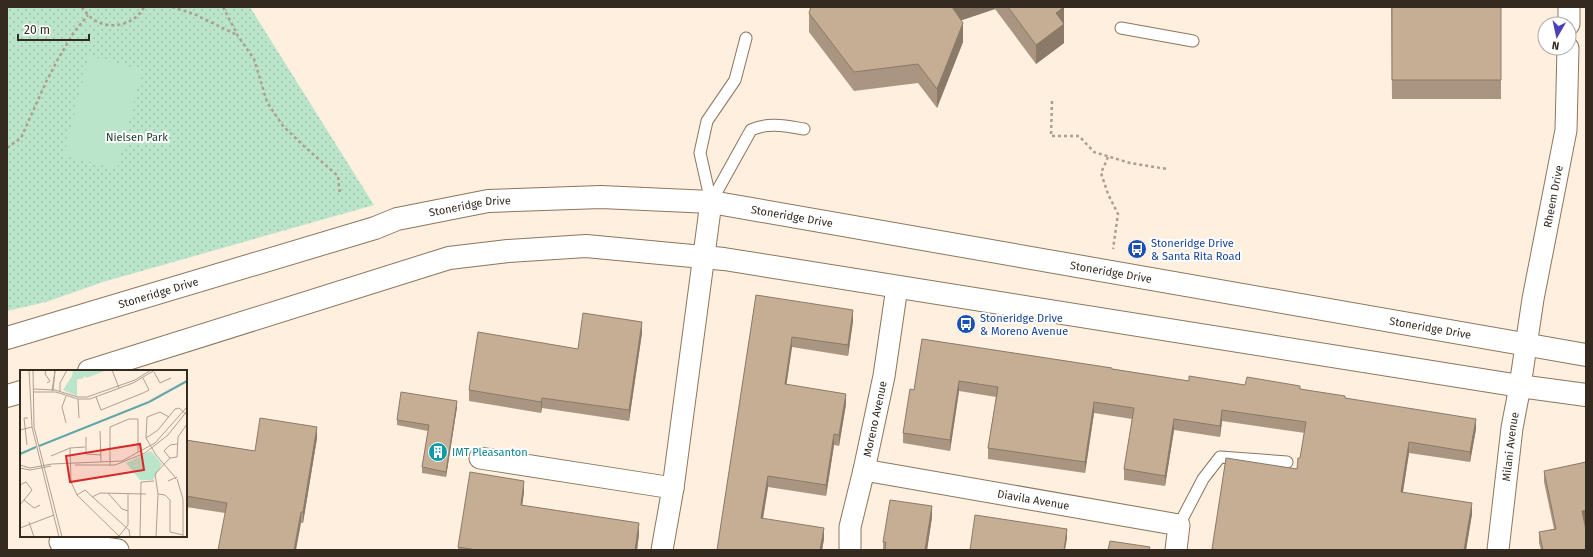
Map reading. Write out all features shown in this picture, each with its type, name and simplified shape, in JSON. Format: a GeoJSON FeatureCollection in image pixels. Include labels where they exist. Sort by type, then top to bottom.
{"type":"FeatureCollection","features":[{"type":"Feature","properties":{"kind":"main road","name":"Stoneridge Drive"},"geometry":{"type":"LineString","coordinates":[[7,338],[375,228],[397,219],[488,201],[601,197],[711,202],[1586,355]]}},
{"type":"Feature","properties":{"kind":"main road"},"geometry":{"type":"LineString","coordinates":[[92,370],[449,258],[508,251],[586,246],[704,257],[1520,386],[1586,395]]}},
{"type":"Feature","properties":{"kind":"main road"},"geometry":{"type":"LineString","coordinates":[[7,396],[20,392]]}},
{"type":"Feature","properties":{"kind":"street","name":"Rheem Drive"},"geometry":{"type":"LineString","coordinates":[[1526,344],[1533,299],[1566,130],[1568,56]]}},
{"type":"Feature","properties":{"kind":"street"},"geometry":{"type":"LineString","coordinates":[[662,550],[673,488],[711,202]]}},
{"type":"Feature","properties":{"kind":"street","name":"Moreno Avenue"},"geometry":{"type":"LineString","coordinates":[[850,550],[850,527],[884,376],[897,287]]}},
{"type":"Feature","properties":{"kind":"street","name":"Milani Avenue"},"geometry":{"type":"LineString","coordinates":[[1498,550],[1511,435],[1526,344]]}},
{"type":"Feature","properties":{"kind":"street"},"geometry":{"type":"LineString","coordinates":[[480,458],[673,488]]}},
{"type":"Feature","properties":{"kind":"street","name":"Diavila Avenue"},"geometry":{"type":"LineString","coordinates":[[864,470],[1179,525]]}},
{"type":"Feature","properties":{"kind":"street"},"geometry":{"type":"LineString","coordinates":[[1176,550],[1179,525]]}},
{"type":"Feature","properties":{"kind":"street"},"geometry":{"type":"LineString","coordinates":[[60,543],[118,550]]}},
{"type":"Feature","properties":{"kind":"lane"},"geometry":{"type":"LineString","coordinates":[[1121,28],[1193,41]]}},
{"type":"Feature","properties":{"kind":"lane"},"geometry":{"type":"LineString","coordinates":[[711,202],[700,153],[707,121],[735,80],[746,38]]}},
{"type":"Feature","properties":{"kind":"lane"},"geometry":{"type":"LineString","coordinates":[[711,202],[751,130],[761,125],[804,128]]}},
{"type":"Feature","properties":{"kind":"lane"},"geometry":{"type":"LineString","coordinates":[[1179,525],[1203,479],[1220,457],[1287,462]]}},
{"type":"Feature","properties":{"kind":"path"},"geometry":{"type":"LineString","coordinates":[[82,7],[88,15],[98,22],[109,26],[121,25],[133,20],[142,12],[144,7]]}},
{"type":"Feature","properties":{"kind":"path"},"geometry":{"type":"LineString","coordinates":[[172,7],[194,14],[238,36]]}},
{"type":"Feature","properties":{"kind":"path"},"geometry":{"type":"LineString","coordinates":[[223,7],[238,36],[254,59],[267,102],[283,126],[338,176],[340,195]]}},
{"type":"Feature","properties":{"kind":"path"},"geometry":{"type":"LineString","coordinates":[[7,148],[21,138],[55,65],[74,32],[88,15]]}},
{"type":"Feature","properties":{"kind":"path"},"geometry":{"type":"LineString","coordinates":[[1052,101],[1050,136],[1079,136],[1094,152],[1108,157],[1167,169]]}},
{"type":"Feature","properties":{"kind":"path"},"geometry":{"type":"LineString","coordinates":[[1108,157],[1101,173],[1108,194],[1118,214],[1110,271]]}},
{"type":"Feature","properties":{"kind":"green space","name":"Nielsen Park"},"geometry":{"type":"Polygon","coordinates":[[[7,7],[250,7],[374,205],[103,282],[46,302],[7,311],[7,7]]]}},
{"type":"Feature","properties":{"kind":"green space"},"geometry":{"type":"Polygon","coordinates":[[[89,56],[142,70],[117,169],[64,155],[89,56]]]}},
{"type":"Feature","properties":{"kind":"building"},"geometry":{"type":"Polygon","coordinates":[[[811,7],[952,7],[963,23],[937,89],[918,64],[854,72],[809,13],[811,7]]]}},
{"type":"Feature","properties":{"kind":"building"},"geometry":{"type":"Polygon","coordinates":[[[1008,7],[1064,7],[1056,13],[1064,24],[1036,45],[1008,7]]]}},
{"type":"Feature","properties":{"kind":"building"},"geometry":{"type":"Polygon","coordinates":[[[1392,7],[1501,7],[1501,80],[1392,80],[1392,7]]]}},
{"type":"Feature","properties":{"kind":"building"},"geometry":{"type":"Polygon","coordinates":[[[756,295],[853,310],[848,345],[792,337],[785,384],[846,394],[839,435],[834,434],[826,485],[768,476],[761,518],[824,528],[820,550],[717,550],[756,295]]]}},
{"type":"Feature","properties":{"kind":"building"},"geometry":{"type":"Polygon","coordinates":[[[583,313],[642,322],[629,410],[542,398],[541,402],[469,390],[478,332],[578,349],[583,313]]]}},
{"type":"Feature","properties":{"kind":"building"},"geometry":{"type":"Polygon","coordinates":[[[922,339],[1189,381],[1189,376],[1245,385],[1247,377],[1300,386],[1300,389],[1345,396],[1345,398],[1476,419],[1470,452],[1409,442],[1401,492],[1472,503],[1464,550],[1212,549],[1226,458],[1297,469],[1306,422],[1222,410],[1220,426],[1174,419],[1165,476],[1124,469],[1134,408],[1094,402],[1085,462],[988,448],[998,387],[959,381],[950,440],[903,433],[910,389],[914,390],[922,339]]]}},
{"type":"Feature","properties":{"kind":"building","name":"IMT Pleasanton"},"geometry":{"type":"Polygon","coordinates":[[[401,392],[457,401],[446,472],[422,467],[429,425],[397,420],[401,392]]]}},
{"type":"Feature","properties":{"kind":"building"},"geometry":{"type":"Polygon","coordinates":[[[260,418],[317,427],[303,512],[301,512],[294,550],[218,550],[227,503],[187,496],[187,440],[255,451],[260,418]]]}},
{"type":"Feature","properties":{"kind":"building"},"geometry":{"type":"Polygon","coordinates":[[[1586,462],[1586,510],[1582,511],[1586,530],[1586,550],[1543,550],[1539,532],[1556,529],[1544,471],[1586,462]]]}},
{"type":"Feature","properties":{"kind":"building"},"geometry":{"type":"Polygon","coordinates":[[[470,472],[524,481],[521,505],[639,523],[635,550],[477,550],[458,547],[470,472]]]}},
{"type":"Feature","properties":{"kind":"building"},"geometry":{"type":"Polygon","coordinates":[[[890,500],[932,506],[925,550],[885,550],[886,542],[883,542],[890,500]]]}},
{"type":"Feature","properties":{"kind":"building"},"geometry":{"type":"Polygon","coordinates":[[[975,515],[1067,529],[1064,550],[970,550],[975,515]]]}},
{"type":"Feature","properties":{"kind":"building"},"geometry":{"type":"Polygon","coordinates":[[[1110,541],[1150,547],[1149,550],[1108,550],[1110,541]]]}},
{"type":"Feature","properties":{"kind":"place","name":"Stoneridge Drive & Santa Rita Road"},"geometry":{"type":"Point","coordinates":[1137,249]}},
{"type":"Feature","properties":{"kind":"place","name":"Stoneridge Drive & Moreno Avenue"},"geometry":{"type":"Point","coordinates":[966,324]}},
{"type":"Feature","properties":{"kind":"place","name":"IMT Pleasanton"},"geometry":{"type":"Point","coordinates":[438,452]}}]}
